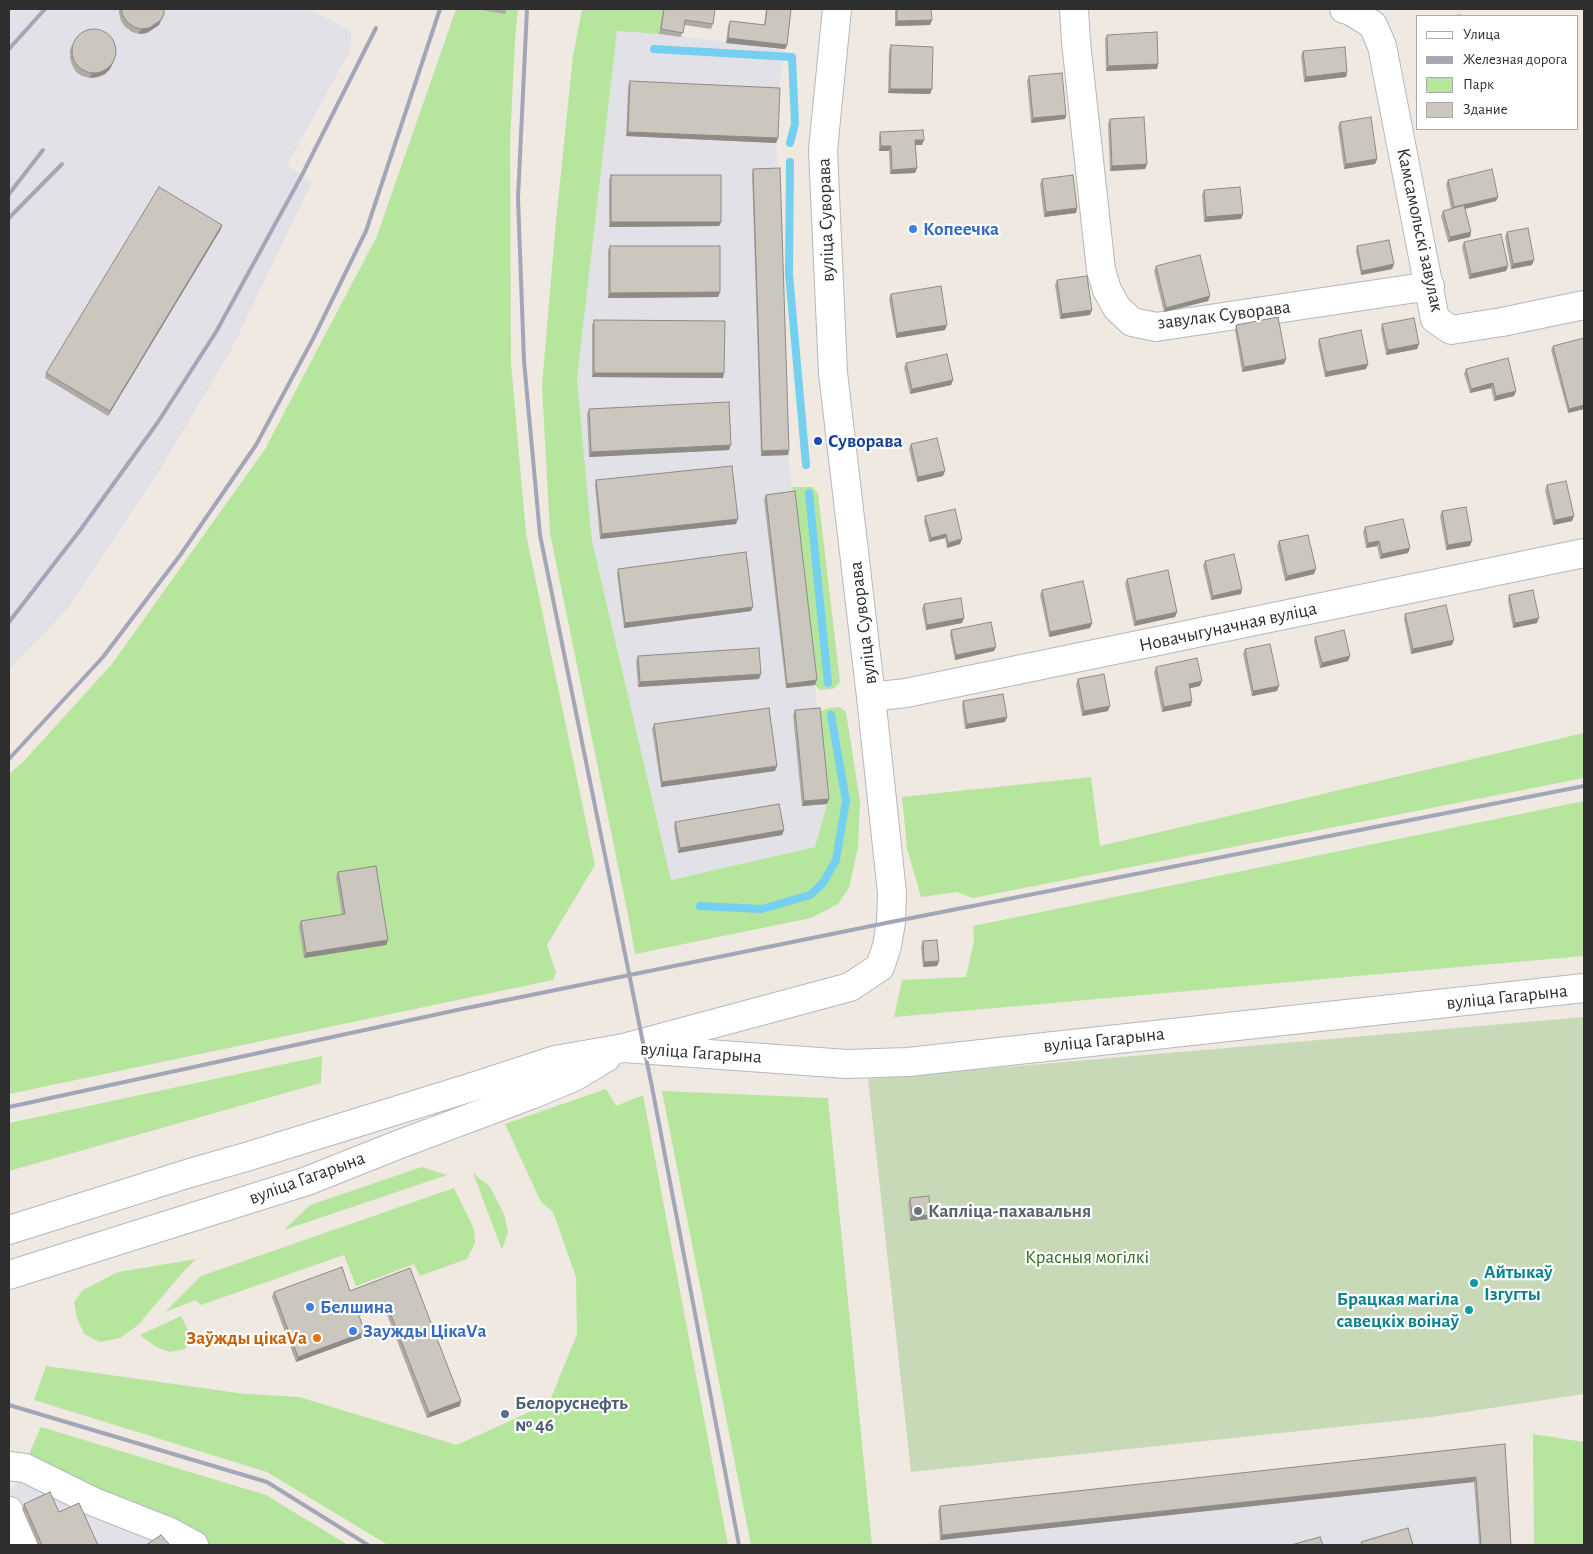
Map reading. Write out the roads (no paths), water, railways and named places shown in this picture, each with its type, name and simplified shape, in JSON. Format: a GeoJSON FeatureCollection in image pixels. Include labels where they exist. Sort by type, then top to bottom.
{"type":"FeatureCollection","features":[{"type":"Feature","properties":{"kind":"street","name":"вуліца Суворава"},"geometry":{"type":"LineString","coordinates":[[624,1048],[814,998],[850,986],[880,967],[887,946],[891,922],[892,893],[833,373],[823,150],[836,9]]}},
{"type":"Feature","properties":{"kind":"street","name":"завулак Суворава"},"geometry":{"type":"LineString","coordinates":[[1074,9],[1101,270],[1107,290],[1117,308],[1132,322],[1156,327],[1430,286]]}},
{"type":"Feature","properties":{"kind":"street","name":"Камсамольскі завулак"},"geometry":{"type":"LineString","coordinates":[[1344,9],[1351,11],[1372,25],[1382,46],[1436,319],[1451,330],[1502,322],[1584,305]]}},
{"type":"Feature","properties":{"kind":"street","name":"Новачыгуначная вуліца"},"geometry":{"type":"LineString","coordinates":[[871,697],[906,693],[1584,554]]}},
{"type":"Feature","properties":{"kind":"street","name":"вуліца Гагарына"},"geometry":{"type":"LineString","coordinates":[[9,1230],[555,1060],[624,1048],[847,1064],[908,1062],[1584,988]]}},
{"type":"Feature","properties":{"kind":"street","name":"вуліца Гагарына"},"geometry":{"type":"LineString","coordinates":[[20,1271],[307,1181],[574,1077],[624,1048]]}},
{"type":"Feature","properties":{"kind":"street"},"geometry":{"type":"LineString","coordinates":[[246,1157],[259,1165],[264,1174],[264,1186],[252,1198]]}},
{"type":"Feature","properties":{"kind":"street"},"geometry":{"type":"LineString","coordinates":[[9,1292],[20,1271]]}},
{"type":"Feature","properties":{"kind":"street"},"geometry":{"type":"LineString","coordinates":[[9,1466],[25,1468],[94,1502],[170,1532],[194,1545]]}},
{"type":"Feature","properties":{"kind":"street"},"geometry":{"type":"LineString","coordinates":[[9,1511],[23,1545]]}},
{"type":"Feature","properties":{"kind":"waterway"},"geometry":{"type":"LineString","coordinates":[[654,49],[792,57],[795,124],[790,143]]}},
{"type":"Feature","properties":{"kind":"waterway"},"geometry":{"type":"LineString","coordinates":[[790,162],[789,274],[806,465]]}},
{"type":"Feature","properties":{"kind":"waterway"},"geometry":{"type":"LineString","coordinates":[[809,493],[828,683]]}},
{"type":"Feature","properties":{"kind":"waterway"},"geometry":{"type":"LineString","coordinates":[[700,906],[762,909],[810,895],[823,883],[836,860],[846,801],[831,715]]}},
{"type":"Feature","properties":{"kind":"railway"},"geometry":{"type":"LineString","coordinates":[[9,49],[45,9]]}},
{"type":"Feature","properties":{"kind":"railway"},"geometry":{"type":"LineString","coordinates":[[9,759],[103,657],[181,554],[256,445],[314,337],[366,231],[440,9]]}},
{"type":"Feature","properties":{"kind":"railway"},"geometry":{"type":"LineString","coordinates":[[527,9],[518,198],[524,361],[540,535],[652,1087],[739,1545]]}},
{"type":"Feature","properties":{"kind":"railway"},"geometry":{"type":"LineString","coordinates":[[9,622],[81,529],[158,422],[216,332],[302,175],[376,28]]}},
{"type":"Feature","properties":{"kind":"railway"},"geometry":{"type":"LineString","coordinates":[[9,194],[43,150]]}},
{"type":"Feature","properties":{"kind":"railway"},"geometry":{"type":"LineString","coordinates":[[9,218],[62,164]]}},
{"type":"Feature","properties":{"kind":"railway"},"geometry":{"type":"LineString","coordinates":[[9,1107],[457,1010],[891,922],[1584,786]]}},
{"type":"Feature","properties":{"kind":"railway"},"geometry":{"type":"LineString","coordinates":[[9,1405],[267,1482],[368,1545]]}},
{"type":"Feature","properties":{"kind":"place","name":"Копеечка"},"geometry":{"type":"Point","coordinates":[913,229]}},
{"type":"Feature","properties":{"kind":"place","name":"Суворава"},"geometry":{"type":"Point","coordinates":[818,441]}},
{"type":"Feature","properties":{"kind":"place","name":"Капліца-пахавальня"},"geometry":{"type":"Point","coordinates":[918,1211]}},
{"type":"Feature","properties":{"kind":"place","name":"Айтыкаў Ізгугты"},"geometry":{"type":"Point","coordinates":[1474,1283]}},
{"type":"Feature","properties":{"kind":"place","name":"Белшина"},"geometry":{"type":"Point","coordinates":[310,1307]}},
{"type":"Feature","properties":{"kind":"place","name":"Брацкая магіла савецкіх воінаў"},"geometry":{"type":"Point","coordinates":[1469,1310]}},
{"type":"Feature","properties":{"kind":"place","name":"Заужды ЦікаVа"},"geometry":{"type":"Point","coordinates":[353,1331]}},
{"type":"Feature","properties":{"kind":"place","name":"Заўжды цікаVа"},"geometry":{"type":"Point","coordinates":[317,1338]}},
{"type":"Feature","properties":{"kind":"place","name":"Белоруснефть № 46"},"geometry":{"type":"Point","coordinates":[505,1414]}},
{"type":"Feature","properties":{"kind":"park label","name":"Красныя могілкі"},"geometry":{"type":"Point","coordinates":[1087,1257]}}]}
